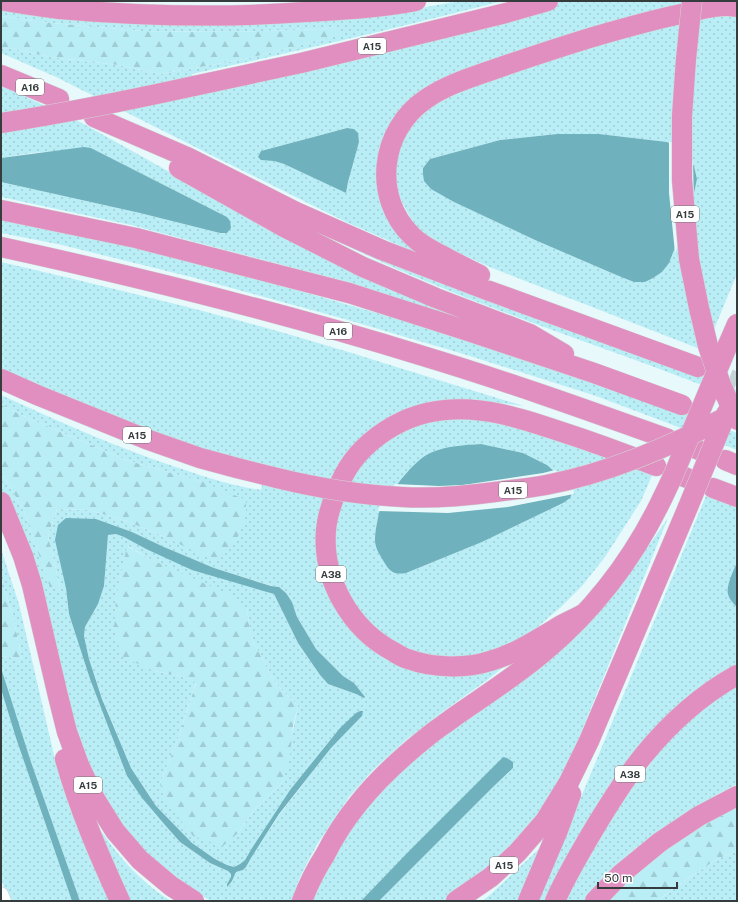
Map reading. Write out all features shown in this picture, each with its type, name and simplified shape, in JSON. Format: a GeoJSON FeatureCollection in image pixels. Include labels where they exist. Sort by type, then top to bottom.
{"type":"FeatureCollection","features":[{"type":"Feature","properties":{"kind":"highway"},"geometry":{"type":"LineString","coordinates":[[5,1],[58,8],[143,15],[198,16],[270,15],[346,10],[416,1]]}},
{"type":"Feature","properties":{"kind":"highway"},"geometry":{"type":"LineString","coordinates":[[143,15],[194,6],[293,1]]}},
{"type":"Feature","properties":{"kind":"highway","name":"A15"},"geometry":{"type":"LineString","coordinates":[[1,122],[26,119],[121,101],[301,64],[506,13],[548,1]]}},
{"type":"Feature","properties":{"kind":"highway","name":"A15"},"geometry":{"type":"LineString","coordinates":[[692,1],[682,116],[682,180],[689,259],[698,308],[708,346],[721,385],[737,420]]}},
{"type":"Feature","properties":{"kind":"highway"},"geometry":{"type":"LineString","coordinates":[[554,314],[430,249],[414,238],[403,227],[395,214],[389,198],[386,172],[394,136],[405,119],[425,99],[445,88],[484,73],[548,50],[633,25],[702,9],[721,6],[737,7]]}},
{"type":"Feature","properties":{"kind":"highway","name":"A16"},"geometry":{"type":"LineString","coordinates":[[1,75],[59,100]]}},
{"type":"Feature","properties":{"kind":"highway"},"geometry":{"type":"LineString","coordinates":[[594,373],[530,334],[436,298],[363,267],[284,227],[182,169],[100,119],[189,158],[341,233],[477,286],[698,367]]}},
{"type":"Feature","properties":{"kind":"highway"},"geometry":{"type":"LineString","coordinates":[[1,210],[136,238],[349,293],[594,373],[682,405]]}},
{"type":"Feature","properties":{"kind":"highway","name":"A16"},"geometry":{"type":"LineString","coordinates":[[1,247],[89,266],[310,322],[527,389],[668,438]]}},
{"type":"Feature","properties":{"kind":"highway"},"geometry":{"type":"LineString","coordinates":[[709,453],[728,347],[737,324]]}},
{"type":"Feature","properties":{"kind":"highway","name":"A15"},"geometry":{"type":"LineString","coordinates":[[1,379],[58,404],[146,439],[200,458],[277,478],[321,487],[356,493],[403,497],[436,497],[510,491],[547,485],[580,477],[618,465],[676,442],[737,411]]}},
{"type":"Feature","properties":{"kind":"highway"},"geometry":{"type":"LineString","coordinates":[[528,901],[558,830],[589,741],[688,507],[709,453],[730,382]]}},
{"type":"Feature","properties":{"kind":"highway","name":"A38"},"geometry":{"type":"LineString","coordinates":[[585,613],[534,642],[490,662],[462,666],[434,665],[407,659],[384,647],[362,629],[344,605],[334,583],[327,555],[326,530],[330,508],[342,477],[355,456],[370,442],[389,428],[418,415],[443,410],[466,409],[494,412],[524,419],[596,443],[656,466]]}},
{"type":"Feature","properties":{"kind":"highway","name":"A38"},"geometry":{"type":"LineString","coordinates":[[302,901],[316,869],[334,838],[358,804],[389,770],[427,736],[529,664],[566,632],[585,613],[606,588],[633,551],[656,513],[673,476],[709,453]]}},
{"type":"Feature","properties":{"kind":"highway"},"geometry":{"type":"LineString","coordinates":[[713,488],[737,497]]}},
{"type":"Feature","properties":{"kind":"highway","name":"A15"},"geometry":{"type":"LineString","coordinates":[[1,502],[23,556],[32,585],[67,732],[79,765],[95,799],[115,831],[140,860],[171,886],[194,901]]}},
{"type":"Feature","properties":{"kind":"highway"},"geometry":{"type":"LineString","coordinates":[[44,633],[58,736],[78,802],[120,901]]}},
{"type":"Feature","properties":{"kind":"highway","name":"A38"},"geometry":{"type":"LineString","coordinates":[[554,901],[599,821],[643,756],[669,727],[694,704],[724,682],[737,675]]}},
{"type":"Feature","properties":{"kind":"highway","name":"A15"},"geometry":{"type":"LineString","coordinates":[[456,901],[491,877],[517,853],[545,821],[569,782],[589,741]]}},
{"type":"Feature","properties":{"kind":"highway"},"geometry":{"type":"LineString","coordinates":[[595,901],[621,874],[660,842],[699,816],[737,796]]}},
{"type":"Feature","properties":{"kind":"street"},"geometry":{"type":"LineString","coordinates":[[1,894],[4,901]]}},
{"type":"Feature","properties":{"kind":"green space"},"geometry":{"type":"Polygon","coordinates":[[[460,1],[503,1],[348,39],[192,74],[196,95],[507,16],[560,1],[715,1],[439,84],[382,156],[424,256],[346,222],[56,77],[1,53],[1,49],[9,48],[50,57],[118,65],[160,74],[245,59],[338,35],[342,32],[335,27],[322,29],[234,32],[142,31],[41,22],[1,16],[1,9],[397,12],[460,1]],[[347,128],[261,151],[274,161],[284,164],[346,193],[359,142],[354,129],[347,128]]]}},
{"type":"Feature","properties":{"kind":"green space"},"geometry":{"type":"Polygon","coordinates":[[[1,16],[41,22],[142,31],[234,32],[322,29],[335,27],[343,32],[339,35],[245,59],[160,74],[118,65],[50,57],[9,48],[1,49],[1,16]]]}},
{"type":"Feature","properties":{"kind":"green space"},"geometry":{"type":"Polygon","coordinates":[[[727,16],[737,17],[737,274],[705,351],[492,268],[435,242],[415,225],[400,198],[395,168],[404,138],[415,121],[435,105],[473,87],[555,57],[698,18],[727,16]],[[557,134],[500,140],[430,159],[423,168],[454,202],[535,240],[614,274],[653,278],[662,272],[692,203],[697,179],[694,166],[667,142],[599,134],[557,134]]]}},
{"type":"Feature","properties":{"kind":"green space"},"geometry":{"type":"Polygon","coordinates":[[[1,86],[82,123],[209,194],[475,323],[345,281],[131,225],[1,197],[1,182],[140,213],[220,233],[227,217],[91,148],[32,153],[1,158],[1,86]]]}},
{"type":"Feature","properties":{"kind":"green space"},"geometry":{"type":"Polygon","coordinates":[[[1,217],[135,247],[300,291],[412,323],[670,407],[737,433],[737,450],[596,396],[470,356],[341,318],[195,278],[62,245],[1,233],[1,217]]]}},
{"type":"Feature","properties":{"kind":"green space"},"geometry":{"type":"Polygon","coordinates":[[[334,237],[655,357],[737,390],[737,399],[432,284],[333,239],[334,237]]]}},
{"type":"Feature","properties":{"kind":"green space"},"geometry":{"type":"Polygon","coordinates":[[[1,262],[125,291],[248,323],[524,406],[470,399],[438,401],[394,414],[376,425],[342,460],[330,480],[321,543],[381,652],[506,665],[406,740],[373,770],[349,797],[318,843],[298,882],[292,901],[211,901],[183,885],[139,848],[110,810],[83,754],[11,509],[1,489],[1,471],[24,511],[51,589],[60,586],[48,536],[57,509],[89,510],[126,521],[165,537],[203,482],[126,460],[30,419],[1,405],[1,395],[113,444],[202,476],[261,490],[265,469],[148,434],[1,368],[1,262]],[[96,519],[66,588],[69,614],[90,679],[127,776],[142,798],[180,842],[210,863],[228,871],[231,874],[227,884],[232,881],[236,872],[243,870],[246,867],[279,815],[331,748],[362,716],[340,728],[290,790],[245,860],[240,864],[234,867],[227,865],[215,859],[192,843],[156,806],[131,768],[102,698],[89,659],[84,636],[85,627],[98,604],[104,586],[108,535],[116,534],[167,558],[274,594],[298,643],[320,675],[328,684],[364,698],[354,683],[343,676],[316,649],[297,617],[292,602],[286,593],[279,587],[214,568],[132,532],[96,519]],[[128,546],[120,579],[115,611],[115,634],[154,671],[180,676],[196,682],[179,736],[160,783],[238,833],[254,810],[282,783],[298,706],[275,683],[251,637],[247,609],[128,546]]]}},
{"type":"Feature","properties":{"kind":"green space"},"geometry":{"type":"Polygon","coordinates":[[[1,405],[126,460],[203,482],[246,500],[246,514],[236,542],[219,560],[206,557],[165,537],[126,521],[89,510],[57,509],[48,536],[60,586],[51,590],[24,511],[1,471],[1,405]]]}},
{"type":"Feature","properties":{"kind":"green space"},"geometry":{"type":"Polygon","coordinates":[[[454,417],[503,421],[654,471],[641,501],[605,557],[582,586],[561,607],[521,641],[455,661],[411,652],[391,641],[356,609],[337,570],[335,527],[341,500],[350,480],[371,454],[382,444],[415,425],[454,417]],[[481,444],[455,446],[430,453],[415,464],[399,482],[381,508],[377,522],[375,540],[406,573],[482,542],[563,503],[547,465],[523,453],[481,444]]]}},
{"type":"Feature","properties":{"kind":"green space"},"geometry":{"type":"Polygon","coordinates":[[[708,491],[737,502],[737,563],[728,586],[728,593],[737,607],[737,669],[686,705],[550,901],[538,901],[708,491]]]}},
{"type":"Feature","properties":{"kind":"green space"},"geometry":{"type":"Polygon","coordinates":[[[668,518],[564,775],[530,831],[459,892],[443,901],[379,901],[513,768],[503,757],[361,901],[308,901],[329,857],[389,779],[604,603],[631,571],[668,518]]]}},
{"type":"Feature","properties":{"kind":"green space"},"geometry":{"type":"Polygon","coordinates":[[[127,546],[152,560],[230,595],[247,609],[251,637],[275,683],[298,706],[293,726],[290,755],[282,783],[254,810],[238,833],[223,846],[193,836],[164,799],[160,783],[179,736],[196,683],[180,676],[154,671],[123,657],[116,639],[114,623],[118,589],[127,546]]]}},
{"type":"Feature","properties":{"kind":"green space"},"geometry":{"type":"Polygon","coordinates":[[[1,549],[19,604],[54,755],[72,812],[110,901],[80,901],[11,702],[1,668],[1,656],[22,659],[13,616],[1,577],[1,549]]]}},
{"type":"Feature","properties":{"kind":"green space"},"geometry":{"type":"Polygon","coordinates":[[[1,577],[13,616],[22,659],[1,656],[1,577]]]}},
{"type":"Feature","properties":{"kind":"green space"},"geometry":{"type":"Polygon","coordinates":[[[737,686],[737,784],[682,815],[644,842],[631,852],[584,901],[564,901],[610,818],[654,759],[675,734],[695,716],[715,700],[737,686]]]}},
{"type":"Feature","properties":{"kind":"green space"},"geometry":{"type":"Polygon","coordinates":[[[1,689],[16,738],[72,901],[9,901],[1,879],[1,689]]]}},
{"type":"Feature","properties":{"kind":"green space"},"geometry":{"type":"Polygon","coordinates":[[[737,807],[737,851],[717,859],[657,901],[608,901],[644,868],[681,838],[737,807]]]}},
{"type":"Feature","properties":{"kind":"green space"},"geometry":{"type":"Polygon","coordinates":[[[101,831],[119,855],[136,873],[171,901],[125,901],[101,831]]]}},
{"type":"Feature","properties":{"kind":"green space"},"geometry":{"type":"Polygon","coordinates":[[[538,850],[539,851],[518,901],[482,901],[491,894],[538,850]]]}},
{"type":"Feature","properties":{"kind":"green space"},"geometry":{"type":"Polygon","coordinates":[[[737,851],[737,901],[657,901],[717,859],[737,851]]]}},
{"type":"Feature","properties":{"kind":"shaded area"},"geometry":{"type":"Polygon","coordinates":[[[347,128],[354,129],[358,133],[359,142],[346,193],[284,164],[274,161],[261,160],[258,157],[261,151],[347,128]]]}},
{"type":"Feature","properties":{"kind":"shaded area"},"geometry":{"type":"Polygon","coordinates":[[[557,134],[599,134],[667,142],[680,148],[688,156],[694,166],[697,179],[692,203],[669,263],[662,272],[645,282],[634,282],[535,240],[454,202],[431,189],[424,181],[423,168],[430,159],[500,140],[557,134]]]}},
{"type":"Feature","properties":{"kind":"shaded area"},"geometry":{"type":"Polygon","coordinates":[[[84,147],[91,148],[227,217],[230,221],[231,228],[227,233],[220,233],[140,213],[1,182],[1,158],[84,147]]]}},
{"type":"Feature","properties":{"kind":"shaded area"},"geometry":{"type":"Polygon","coordinates":[[[481,444],[523,453],[547,465],[567,483],[572,493],[570,498],[563,503],[482,542],[406,573],[398,574],[390,570],[378,551],[375,540],[380,509],[388,497],[413,466],[430,453],[449,447],[481,444]]]}},
{"type":"Feature","properties":{"kind":"shaded area"},"geometry":{"type":"Polygon","coordinates":[[[66,518],[96,519],[132,532],[214,568],[271,586],[279,587],[286,593],[292,602],[297,617],[316,649],[343,676],[354,683],[365,697],[364,698],[328,684],[320,675],[298,643],[274,594],[192,570],[124,537],[116,534],[108,535],[104,586],[98,604],[85,627],[84,636],[89,659],[102,699],[131,768],[156,806],[192,843],[215,859],[234,867],[245,860],[290,790],[340,728],[356,713],[363,711],[362,716],[331,748],[279,814],[246,867],[243,870],[236,872],[232,881],[227,887],[231,874],[228,871],[210,863],[180,842],[142,798],[127,776],[90,679],[69,614],[66,588],[55,540],[58,525],[66,518]]]}},
{"type":"Feature","properties":{"kind":"shaded area"},"geometry":{"type":"Polygon","coordinates":[[[737,563],[737,607],[729,598],[728,587],[730,578],[737,563]]]}},
{"type":"Feature","properties":{"kind":"shaded area"},"geometry":{"type":"Polygon","coordinates":[[[1,668],[31,762],[80,901],[72,901],[16,738],[1,689],[1,668]]]}},
{"type":"Feature","properties":{"kind":"shaded area"},"geometry":{"type":"Polygon","coordinates":[[[503,757],[513,762],[513,768],[379,901],[361,901],[410,850],[503,757]]]}},
{"type":"Feature","properties":{"kind":"pier"},"geometry":{"type":"Polygon","coordinates":[[[669,141],[682,147],[693,161],[694,203],[675,253],[669,193],[669,141]]]}},
{"type":"Feature","properties":{"kind":"pier"},"geometry":{"type":"Polygon","coordinates":[[[555,470],[568,481],[573,488],[574,494],[508,507],[448,513],[378,511],[379,507],[395,484],[439,486],[463,485],[555,470]]]}},
{"type":"Feature","properties":{"kind":"tunnel"},"geometry":{"type":"LineString","coordinates":[[729,379],[737,382]]}}]}
